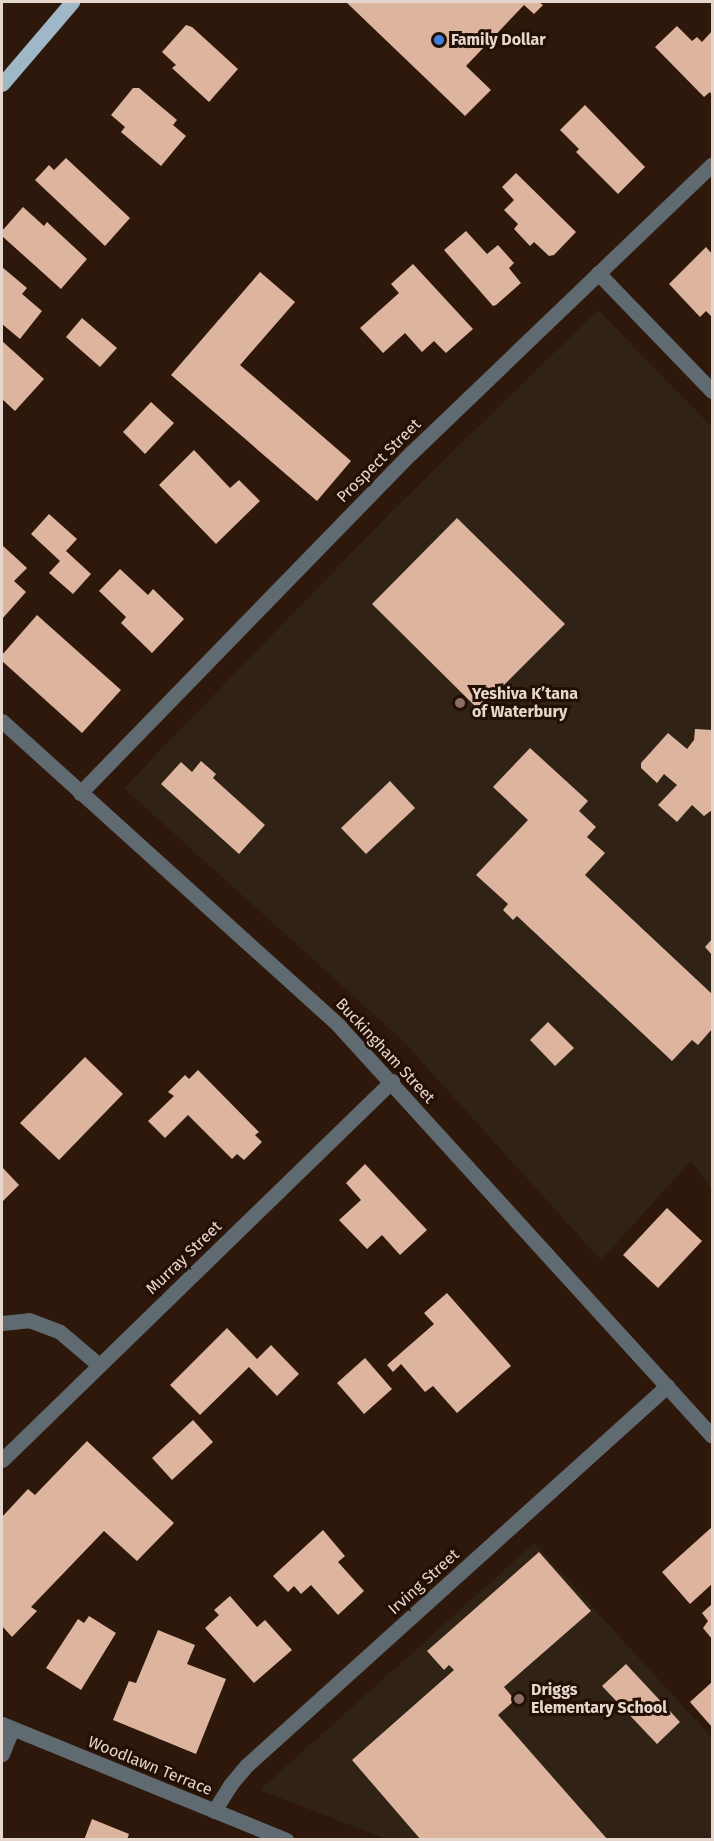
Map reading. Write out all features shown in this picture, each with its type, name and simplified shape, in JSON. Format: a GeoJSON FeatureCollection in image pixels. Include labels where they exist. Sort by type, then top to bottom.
{"type":"FeatureCollection","features":[{"type":"Feature","properties":{"kind":"main road"},"geometry":{"type":"LineString","coordinates":[[2,84],[72,2]]}},
{"type":"Feature","properties":{"kind":"street","name":"Prospect Street"},"geometry":{"type":"LineString","coordinates":[[80,793],[411,453],[712,164]]}},
{"type":"Feature","properties":{"kind":"street"},"geometry":{"type":"LineString","coordinates":[[598,273],[712,391]]}},
{"type":"Feature","properties":{"kind":"street","name":"Buckingham Street"},"geometry":{"type":"LineString","coordinates":[[2,721],[314,1002],[392,1081],[712,1436]]}},
{"type":"Feature","properties":{"kind":"street","name":"Murray Street"},"geometry":{"type":"LineString","coordinates":[[2,1460],[392,1081]]}},
{"type":"Feature","properties":{"kind":"street"},"geometry":{"type":"LineString","coordinates":[[2,1323],[29,1320],[60,1332],[99,1365]]}},
{"type":"Feature","properties":{"kind":"street","name":"Irving Street"},"geometry":{"type":"LineString","coordinates":[[214,1811],[230,1785],[247,1765],[667,1386]]}},
{"type":"Feature","properties":{"kind":"street"},"geometry":{"type":"LineString","coordinates":[[2,1754],[7,1726]]}},
{"type":"Feature","properties":{"kind":"street","name":"Woodlawn Terrace"},"geometry":{"type":"LineString","coordinates":[[7,1726],[286,1839]]}},
{"type":"Feature","properties":{"kind":"shaded area","name":"Yeshiva K’tana of Waterbury"},"geometry":{"type":"Polygon","coordinates":[[[598,310],[712,427],[712,1190],[691,1161],[601,1260],[402,1040],[124,788],[392,511],[598,310]]]}},
{"type":"Feature","properties":{"kind":"shaded area","name":"Driggs Elementary School"},"geometry":{"type":"Polygon","coordinates":[[[534,1543],[712,1738],[712,1839],[386,1839],[260,1790],[534,1543]]]}},
{"type":"Feature","properties":{"kind":"building","name":"Family Dollar"},"geometry":{"type":"Polygon","coordinates":[[[346,2],[539,2],[543,5],[534,14],[524,5],[466,66],[491,90],[465,116],[346,2]]]}},
{"type":"Feature","properties":{"kind":"building"},"geometry":{"type":"Polygon","coordinates":[[[186,25],[192,27],[238,69],[209,102],[172,68],[176,65],[162,52],[186,25]]]}},
{"type":"Feature","properties":{"kind":"building"},"geometry":{"type":"Polygon","coordinates":[[[677,26],[692,41],[697,37],[702,42],[712,31],[712,95],[710,92],[704,97],[655,47],[677,26]]]}},
{"type":"Feature","properties":{"kind":"building"},"geometry":{"type":"Polygon","coordinates":[[[133,88],[139,88],[177,120],[173,125],[186,136],[161,166],[121,132],[125,127],[111,115],[133,88]]]}},
{"type":"Feature","properties":{"kind":"building"},"geometry":{"type":"Polygon","coordinates":[[[585,105],[645,167],[618,194],[576,152],[579,149],[560,130],[585,105]]]}},
{"type":"Feature","properties":{"kind":"building"},"geometry":{"type":"Polygon","coordinates":[[[66,158],[130,218],[105,246],[35,180],[49,165],[54,170],[66,158]]]}},
{"type":"Feature","properties":{"kind":"building"},"geometry":{"type":"Polygon","coordinates":[[[516,173],[576,232],[554,255],[549,256],[534,242],[530,246],[514,229],[518,224],[504,210],[514,200],[502,187],[516,173]]]}},
{"type":"Feature","properties":{"kind":"building"},"geometry":{"type":"Polygon","coordinates":[[[23,207],[44,226],[47,222],[87,259],[61,289],[2,236],[2,231],[23,207]]]}},
{"type":"Feature","properties":{"kind":"building"},"geometry":{"type":"Polygon","coordinates":[[[466,231],[487,254],[498,245],[514,263],[509,268],[521,283],[496,305],[493,306],[444,250],[466,231]]]}},
{"type":"Feature","properties":{"kind":"building"},"geometry":{"type":"Polygon","coordinates":[[[706,247],[712,254],[712,317],[706,311],[700,317],[669,284],[706,247]]]}},
{"type":"Feature","properties":{"kind":"building"},"geometry":{"type":"Polygon","coordinates":[[[413,264],[473,329],[446,353],[434,341],[422,352],[405,333],[383,353],[360,328],[399,293],[391,284],[413,264]]]}},
{"type":"Feature","properties":{"kind":"building"},"geometry":{"type":"Polygon","coordinates":[[[2,267],[27,288],[22,294],[42,311],[20,339],[2,324],[2,267]]]}},
{"type":"Feature","properties":{"kind":"building"},"geometry":{"type":"Polygon","coordinates":[[[260,272],[295,302],[240,365],[351,461],[317,501],[171,375],[260,272]]]}},
{"type":"Feature","properties":{"kind":"building"},"geometry":{"type":"Polygon","coordinates":[[[82,318],[117,348],[100,367],[66,337],[82,318]]]}},
{"type":"Feature","properties":{"kind":"building"},"geometry":{"type":"Polygon","coordinates":[[[2,341],[44,379],[15,411],[2,399],[2,341]]]}},
{"type":"Feature","properties":{"kind":"building"},"geometry":{"type":"Polygon","coordinates":[[[151,402],[174,423],[145,454],[123,432],[151,402]]]}},
{"type":"Feature","properties":{"kind":"building"},"geometry":{"type":"Polygon","coordinates":[[[194,450],[230,488],[239,480],[260,501],[216,544],[159,485],[194,450]]]}},
{"type":"Feature","properties":{"kind":"building"},"geometry":{"type":"Polygon","coordinates":[[[49,514],[77,539],[66,551],[91,574],[73,594],[49,573],[60,561],[31,534],[49,514]]]}},
{"type":"Feature","properties":{"kind":"building"},"geometry":{"type":"Polygon","coordinates":[[[457,518],[565,624],[479,710],[372,604],[457,518]]]}},
{"type":"Feature","properties":{"kind":"building"},"geometry":{"type":"Polygon","coordinates":[[[2,545],[27,568],[14,581],[26,592],[2,619],[2,545]]]}},
{"type":"Feature","properties":{"kind":"building"},"geometry":{"type":"Polygon","coordinates":[[[120,569],[148,595],[153,589],[184,619],[152,653],[121,623],[126,617],[99,591],[120,569]]]}},
{"type":"Feature","properties":{"kind":"building"},"geometry":{"type":"Polygon","coordinates":[[[37,615],[121,690],[82,733],[2,661],[2,655],[37,615]]]}},
{"type":"Feature","properties":{"kind":"building"},"geometry":{"type":"Polygon","coordinates":[[[695,729],[712,730],[712,810],[704,816],[692,805],[677,822],[658,805],[677,785],[664,774],[657,783],[641,768],[641,763],[668,733],[687,749],[694,740],[695,729]]]}},
{"type":"Feature","properties":{"kind":"building"},"geometry":{"type":"Polygon","coordinates":[[[530,748],[588,801],[579,811],[596,827],[587,837],[605,853],[585,875],[712,994],[712,1029],[698,1045],[692,1040],[672,1061],[517,916],[513,920],[503,910],[508,904],[476,875],[528,820],[493,787],[530,748]]]}},
{"type":"Feature","properties":{"kind":"building"},"geometry":{"type":"Polygon","coordinates":[[[201,761],[216,774],[213,778],[265,825],[239,854],[161,784],[181,762],[192,772],[201,761]]]}},
{"type":"Feature","properties":{"kind":"building"},"geometry":{"type":"Polygon","coordinates":[[[390,781],[415,808],[366,854],[341,828],[390,781]]]}},
{"type":"Feature","properties":{"kind":"building"},"geometry":{"type":"Polygon","coordinates":[[[712,939],[712,955],[705,947],[712,939]]]}},
{"type":"Feature","properties":{"kind":"building"},"geometry":{"type":"Polygon","coordinates":[[[548,1022],[574,1048],[555,1066],[530,1040],[548,1022]]]}},
{"type":"Feature","properties":{"kind":"building"},"geometry":{"type":"Polygon","coordinates":[[[85,1057],[123,1094],[59,1160],[20,1123],[85,1057]]]}},
{"type":"Feature","properties":{"kind":"building"},"geometry":{"type":"Polygon","coordinates":[[[198,1070],[259,1132],[255,1135],[262,1142],[244,1160],[237,1154],[232,1159],[188,1115],[165,1138],[148,1121],[174,1096],[168,1092],[185,1075],[189,1079],[198,1070]]]}},
{"type":"Feature","properties":{"kind":"building"},"geometry":{"type":"Polygon","coordinates":[[[365,1164],[427,1230],[400,1255],[382,1235],[367,1249],[339,1220],[361,1200],[346,1183],[365,1164]]]}},
{"type":"Feature","properties":{"kind":"building"},"geometry":{"type":"Polygon","coordinates":[[[2,1167],[19,1185],[2,1202],[2,1167]]]}},
{"type":"Feature","properties":{"kind":"building"},"geometry":{"type":"Polygon","coordinates":[[[667,1208],[702,1241],[658,1288],[623,1255],[667,1208]]]}},
{"type":"Feature","properties":{"kind":"building"},"geometry":{"type":"Polygon","coordinates":[[[447,1293],[511,1366],[457,1413],[433,1386],[425,1392],[401,1364],[393,1372],[387,1365],[434,1324],[424,1313],[447,1293]]]}},
{"type":"Feature","properties":{"kind":"building"},"geometry":{"type":"Polygon","coordinates":[[[227,1328],[257,1359],[271,1345],[299,1374],[277,1396],[249,1367],[200,1415],[170,1385],[227,1328]]]}},
{"type":"Feature","properties":{"kind":"building"},"geometry":{"type":"Polygon","coordinates":[[[365,1358],[392,1389],[364,1414],[337,1383],[365,1358]]]}},
{"type":"Feature","properties":{"kind":"building"},"geometry":{"type":"Polygon","coordinates":[[[193,1420],[213,1442],[172,1480],[152,1458],[193,1420]]]}},
{"type":"Feature","properties":{"kind":"building"},"geometry":{"type":"Polygon","coordinates":[[[87,1441],[174,1523],[137,1561],[104,1531],[31,1607],[37,1611],[12,1637],[2,1626],[2,1517],[28,1489],[35,1495],[87,1441]]]}},
{"type":"Feature","properties":{"kind":"building"},"geometry":{"type":"Polygon","coordinates":[[[712,1527],[712,1584],[690,1604],[662,1572],[712,1527]]]}},
{"type":"Feature","properties":{"kind":"building"},"geometry":{"type":"Polygon","coordinates":[[[323,1530],[345,1556],[338,1562],[364,1591],[338,1615],[311,1585],[301,1594],[294,1586],[288,1592],[273,1576],[323,1530]]]}},
{"type":"Feature","properties":{"kind":"building"},"geometry":{"type":"Polygon","coordinates":[[[539,1552],[591,1611],[504,1687],[515,1700],[498,1715],[608,1840],[421,1840],[352,1760],[454,1670],[449,1665],[444,1670],[427,1651],[539,1552]]]}},
{"type":"Feature","properties":{"kind":"building"},"geometry":{"type":"Polygon","coordinates":[[[230,1596],[257,1627],[265,1620],[292,1650],[254,1683],[205,1628],[219,1615],[214,1610],[230,1596]]]}},
{"type":"Feature","properties":{"kind":"building"},"geometry":{"type":"Polygon","coordinates":[[[712,1604],[712,1639],[703,1628],[708,1621],[702,1613],[712,1604]]]}},
{"type":"Feature","properties":{"kind":"building"},"geometry":{"type":"Polygon","coordinates":[[[89,1616],[116,1633],[81,1690],[46,1668],[78,1619],[84,1623],[89,1616]]]}},
{"type":"Feature","properties":{"kind":"building"},"geometry":{"type":"Polygon","coordinates":[[[158,1630],[195,1645],[187,1664],[226,1679],[196,1754],[113,1720],[129,1681],[136,1683],[158,1630]]]}},
{"type":"Feature","properties":{"kind":"building"},"geometry":{"type":"Polygon","coordinates":[[[626,1664],[680,1722],[657,1744],[602,1686],[626,1664]]]}},
{"type":"Feature","properties":{"kind":"building"},"geometry":{"type":"Polygon","coordinates":[[[712,1682],[712,1727],[690,1702],[712,1682]]]}},
{"type":"Feature","properties":{"kind":"building"},"geometry":{"type":"Polygon","coordinates":[[[92,1819],[129,1834],[127,1840],[84,1840],[92,1819]]]}},
{"type":"Feature","properties":{"kind":"place","name":"Family Dollar"},"geometry":{"type":"Point","coordinates":[439,40]}},
{"type":"Feature","properties":{"kind":"place","name":"Yeshiva K’tana of Waterbury"},"geometry":{"type":"Point","coordinates":[460,703]}},
{"type":"Feature","properties":{"kind":"place","name":"Driggs Elementary School"},"geometry":{"type":"Point","coordinates":[519,1699]}}]}
